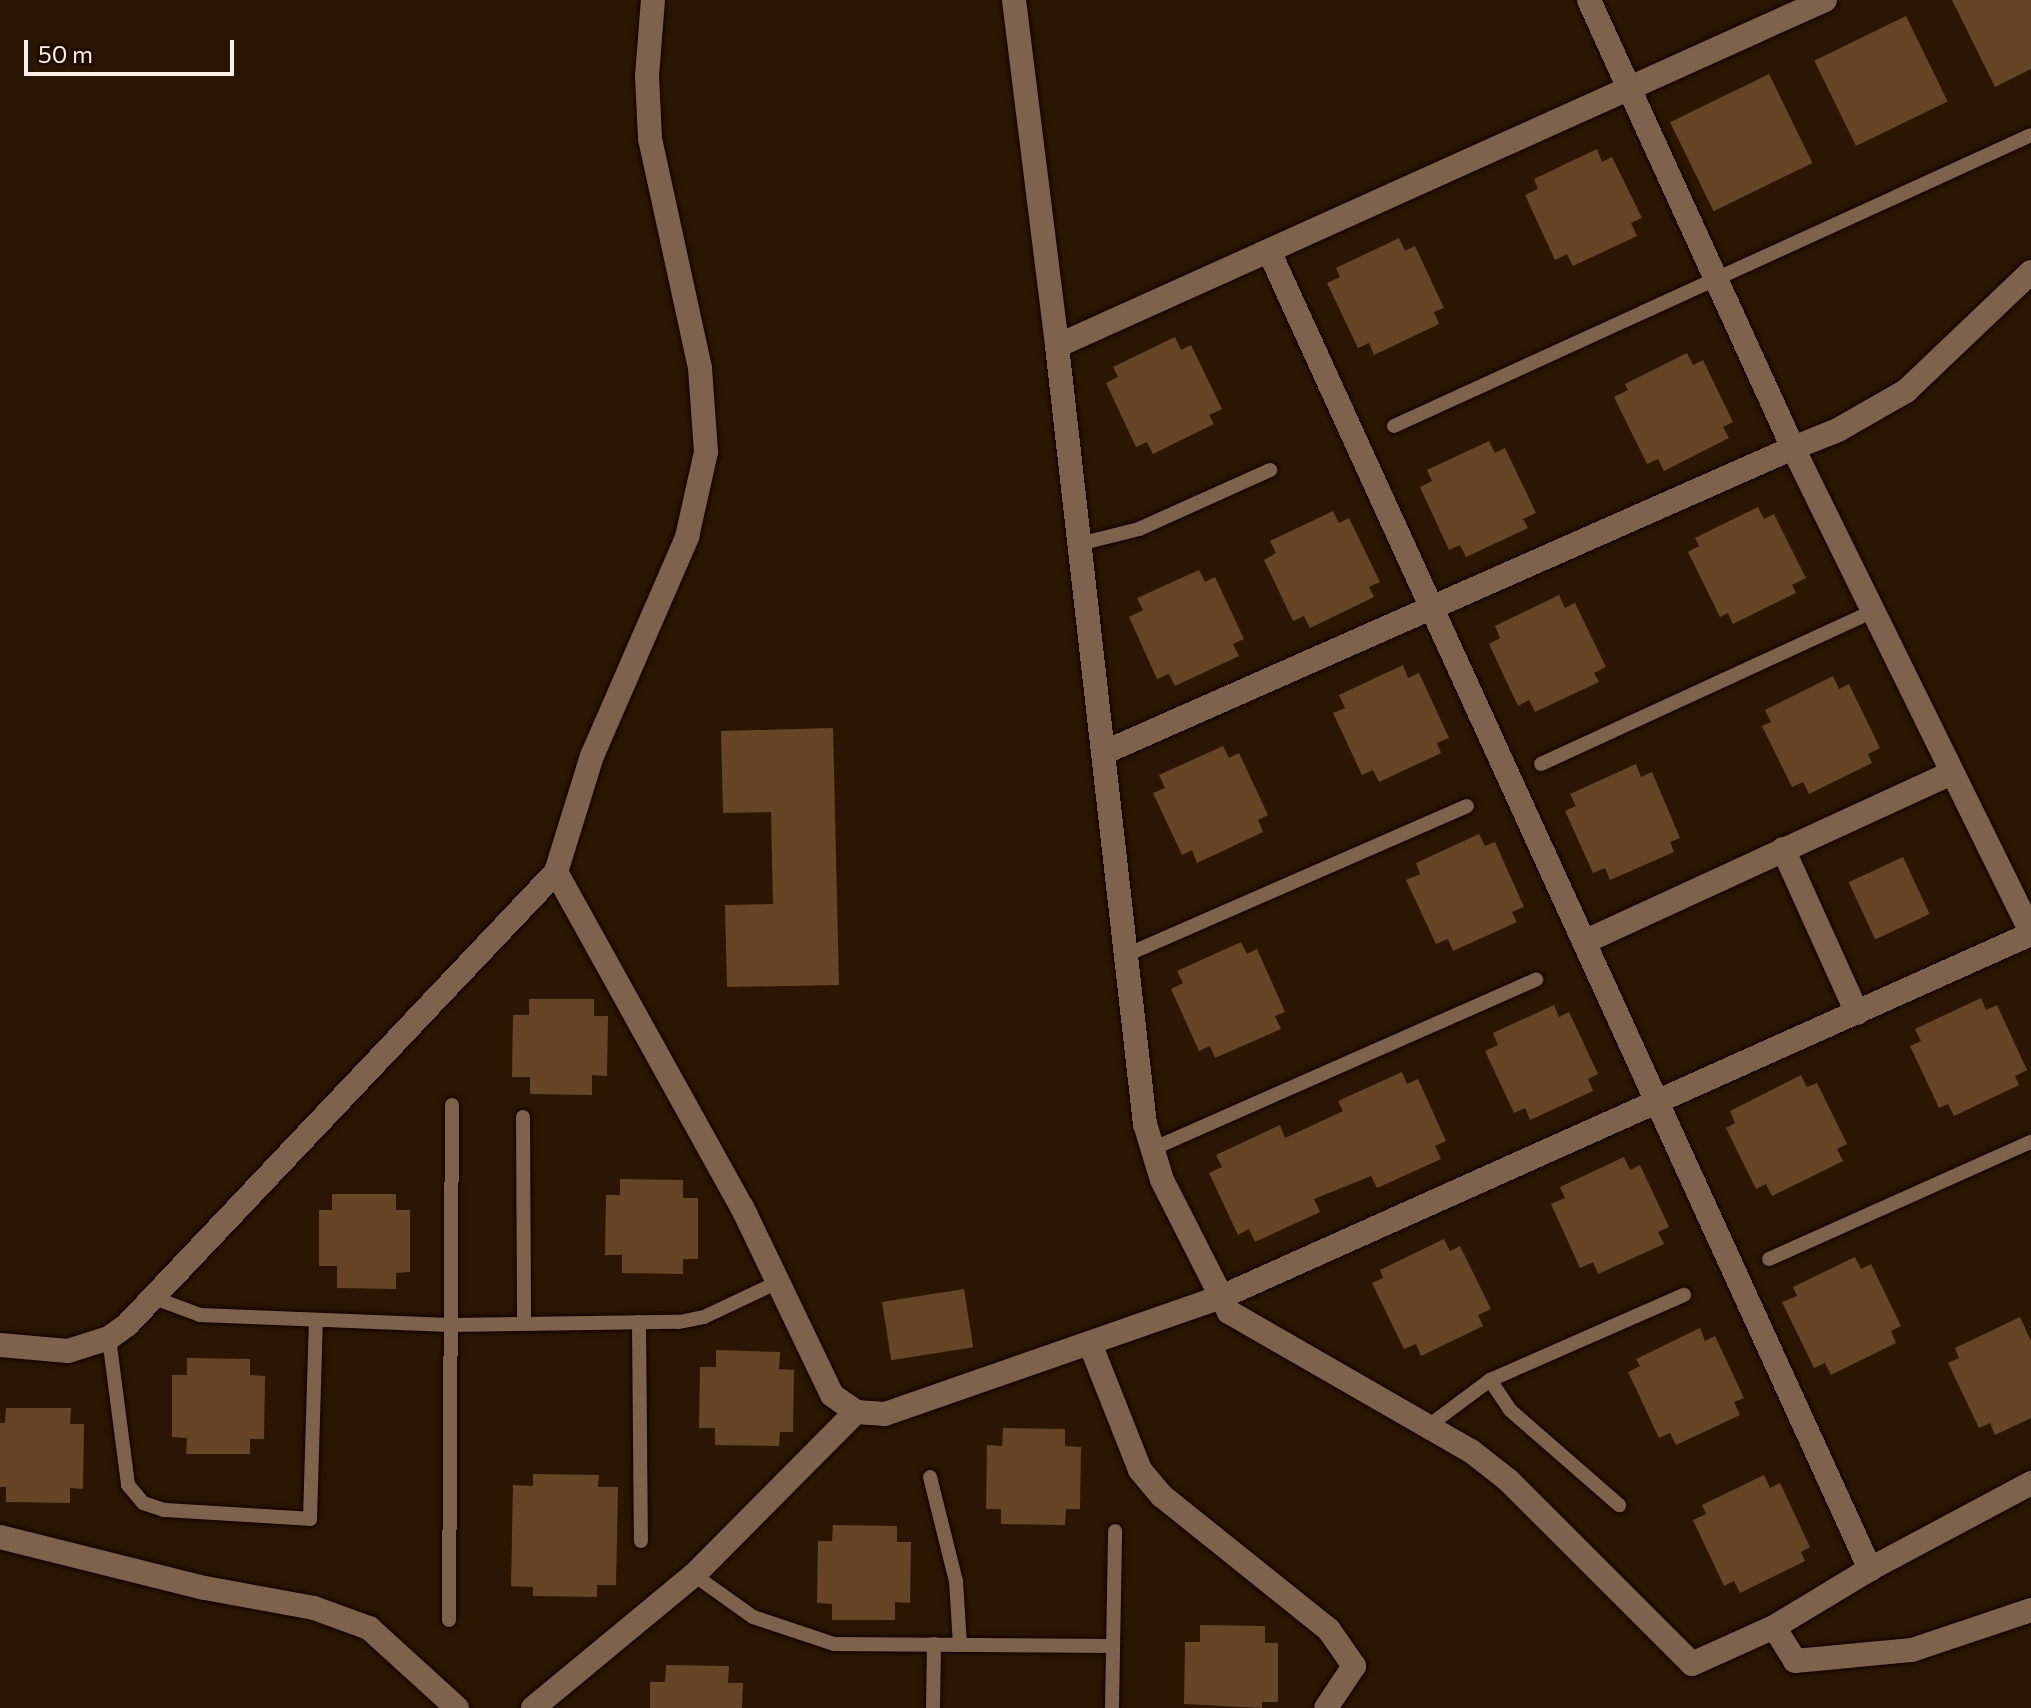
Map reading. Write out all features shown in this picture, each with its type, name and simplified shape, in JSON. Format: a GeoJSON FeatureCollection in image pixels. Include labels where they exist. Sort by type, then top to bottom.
{"type":"FeatureCollection","features":[{"type":"Feature","properties":{"kind":"street"},"geometry":{"type":"LineString","coordinates":[[0,1345],[68,1351],[109,1338],[157,1299],[556,872],[592,756],[687,537],[706,452],[700,368],[650,138],[647,76],[653,0]]}},
{"type":"Feature","properties":{"kind":"street"},"geometry":{"type":"LineString","coordinates":[[1014,0],[1057,346],[1126,955],[1152,1149],[1219,1298],[1243,1324],[1431,1424],[1508,1480],[1692,1664],[1774,1627],[1870,1569],[2031,1483]]}},
{"type":"Feature","properties":{"kind":"street"},"geometry":{"type":"LineString","coordinates":[[556,872],[742,1207],[832,1395],[856,1412],[885,1414],[927,1403],[1219,1298],[2031,933],[1949,774],[1793,448],[1589,0]]}},
{"type":"Feature","properties":{"kind":"street"},"geometry":{"type":"LineString","coordinates":[[1057,346],[1825,0]]}},
{"type":"Feature","properties":{"kind":"street"},"geometry":{"type":"LineString","coordinates":[[1269,251],[1870,1569]]}},
{"type":"Feature","properties":{"kind":"street"},"geometry":{"type":"LineString","coordinates":[[1103,753],[1433,611],[1838,430],[1906,391],[2031,272]]}},
{"type":"Feature","properties":{"kind":"street"},"geometry":{"type":"LineString","coordinates":[[1584,942],[1949,774]]}},
{"type":"Feature","properties":{"kind":"street"},"geometry":{"type":"LineString","coordinates":[[1783,849],[1857,1013]]}},
{"type":"Feature","properties":{"kind":"street"},"geometry":{"type":"LineString","coordinates":[[1091,1346],[1140,1470],[1162,1496],[1329,1630],[1354,1666],[1326,1708]]}},
{"type":"Feature","properties":{"kind":"street"},"geometry":{"type":"LineString","coordinates":[[533,1708],[694,1575],[856,1412]]}},
{"type":"Feature","properties":{"kind":"street"},"geometry":{"type":"LineString","coordinates":[[0,1537],[205,1588],[314,1608],[369,1628],[457,1708]]}},
{"type":"Feature","properties":{"kind":"street"},"geometry":{"type":"LineString","coordinates":[[1774,1627],[1795,1661],[1912,1650],[2031,1610]]}},
{"type":"Feature","properties":{"kind":"lane"},"geometry":{"type":"LineString","coordinates":[[1394,426],[1716,283],[1747,261],[2031,135]]}},
{"type":"Feature","properties":{"kind":"lane"},"geometry":{"type":"LineString","coordinates":[[1079,544],[1139,529],[1270,470]]}},
{"type":"Feature","properties":{"kind":"lane"},"geometry":{"type":"LineString","coordinates":[[1541,764],[1872,612]]}},
{"type":"Feature","properties":{"kind":"lane"},"geometry":{"type":"LineString","coordinates":[[1126,955],[1467,806]]}},
{"type":"Feature","properties":{"kind":"lane"},"geometry":{"type":"LineString","coordinates":[[1152,1149],[1536,980]]}},
{"type":"Feature","properties":{"kind":"lane"},"geometry":{"type":"LineString","coordinates":[[449,1620],[452,1105]]}},
{"type":"Feature","properties":{"kind":"lane"},"geometry":{"type":"LineString","coordinates":[[523,1117],[524,1323]]}},
{"type":"Feature","properties":{"kind":"lane"},"geometry":{"type":"LineString","coordinates":[[1769,1259],[2031,1142]]}},
{"type":"Feature","properties":{"kind":"lane"},"geometry":{"type":"LineString","coordinates":[[157,1299],[200,1315],[450,1325],[639,1322],[704,1317],[778,1282]]}},
{"type":"Feature","properties":{"kind":"lane"},"geometry":{"type":"LineString","coordinates":[[1431,1424],[1490,1380],[1684,1295]]}},
{"type":"Feature","properties":{"kind":"lane"},"geometry":{"type":"LineString","coordinates":[[109,1338],[128,1485],[143,1503],[164,1510],[310,1519],[316,1320]]}},
{"type":"Feature","properties":{"kind":"lane"},"geometry":{"type":"LineString","coordinates":[[639,1322],[641,1541]]}},
{"type":"Feature","properties":{"kind":"lane"},"geometry":{"type":"LineString","coordinates":[[1490,1380],[1510,1410],[1619,1505]]}},
{"type":"Feature","properties":{"kind":"lane"},"geometry":{"type":"LineString","coordinates":[[930,1477],[956,1581],[960,1645]]}},
{"type":"Feature","properties":{"kind":"lane"},"geometry":{"type":"LineString","coordinates":[[1112,1708],[1115,1531]]}},
{"type":"Feature","properties":{"kind":"lane"},"geometry":{"type":"LineString","coordinates":[[694,1575],[753,1617],[806,1638],[834,1644],[1113,1646]]}},
{"type":"Feature","properties":{"kind":"lane"},"geometry":{"type":"LineString","coordinates":[[933,1708],[934,1644]]}},
{"type":"Feature","properties":{"kind":"building"},"geometry":{"type":"Polygon","coordinates":[[[1952,0],[2031,0],[2031,69],[1995,87],[1952,0]]]}},
{"type":"Feature","properties":{"kind":"building"},"geometry":{"type":"Polygon","coordinates":[[[1906,16],[1948,101],[1856,146],[1814,61],[1906,16]]]}},
{"type":"Feature","properties":{"kind":"building"},"geometry":{"type":"Polygon","coordinates":[[[1769,74],[1812,163],[1714,211],[1670,122],[1769,74]]]}},
{"type":"Feature","properties":{"kind":"building"},"geometry":{"type":"Polygon","coordinates":[[[1597,149],[1602,162],[1612,157],[1642,218],[1631,223],[1637,236],[1573,266],[1567,254],[1555,260],[1525,195],[1538,189],[1534,179],[1597,149]]]}},
{"type":"Feature","properties":{"kind":"building"},"geometry":{"type":"Polygon","coordinates":[[[1399,238],[1405,251],[1415,246],[1444,308],[1434,312],[1439,324],[1374,355],[1369,343],[1358,348],[1327,283],[1340,277],[1336,268],[1399,238]]]}},
{"type":"Feature","properties":{"kind":"building"},"geometry":{"type":"Polygon","coordinates":[[[1175,337],[1181,350],[1191,345],[1222,409],[1209,415],[1214,424],[1153,454],[1147,442],[1136,447],[1106,383],[1118,377],[1113,367],[1175,337]]]}},
{"type":"Feature","properties":{"kind":"building"},"geometry":{"type":"Polygon","coordinates":[[[1687,353],[1693,365],[1703,360],[1733,422],[1723,427],[1729,438],[1664,471],[1658,459],[1647,464],[1614,397],[1628,390],[1625,384],[1687,353]]]}},
{"type":"Feature","properties":{"kind":"building"},"geometry":{"type":"Polygon","coordinates":[[[1489,441],[1495,453],[1505,448],[1536,513],[1523,519],[1528,528],[1466,557],[1460,545],[1449,550],[1420,487],[1432,481],[1427,470],[1489,441]]]}},
{"type":"Feature","properties":{"kind":"building"},"geometry":{"type":"Polygon","coordinates":[[[1758,507],[1764,519],[1774,514],[1806,578],[1792,585],[1796,593],[1733,624],[1728,613],[1720,617],[1688,552],[1699,546],[1695,538],[1758,507]]]}},
{"type":"Feature","properties":{"kind":"building"},"geometry":{"type":"Polygon","coordinates":[[[1333,511],[1339,523],[1349,518],[1380,582],[1369,587],[1374,597],[1310,628],[1304,616],[1293,621],[1264,560],[1276,553],[1270,541],[1333,511]]]}},
{"type":"Feature","properties":{"kind":"building"},"geometry":{"type":"Polygon","coordinates":[[[1199,570],[1205,582],[1215,577],[1244,639],[1233,644],[1239,656],[1175,686],[1169,674],[1157,679],[1129,617],[1143,610],[1137,598],[1199,570]]]}},
{"type":"Feature","properties":{"kind":"building"},"geometry":{"type":"Polygon","coordinates":[[[1559,595],[1565,608],[1575,603],[1606,667],[1594,673],[1599,682],[1535,712],[1529,700],[1518,706],[1489,644],[1500,638],[1495,626],[1559,595]]]}},
{"type":"Feature","properties":{"kind":"building"},"geometry":{"type":"Polygon","coordinates":[[[1403,665],[1408,678],[1419,673],[1449,738],[1437,743],[1441,753],[1379,782],[1373,770],[1362,775],[1333,713],[1345,708],[1339,695],[1403,665]]]}},
{"type":"Feature","properties":{"kind":"building"},"geometry":{"type":"Polygon","coordinates":[[[1833,676],[1839,689],[1849,684],[1880,748],[1868,754],[1872,763],[1809,794],[1803,782],[1792,787],[1762,726],[1771,722],[1765,710],[1833,676]]]}},
{"type":"Feature","properties":{"kind":"building"},"geometry":{"type":"Polygon","coordinates":[[[833,728],[839,985],[727,987],[725,905],[773,904],[771,812],[723,813],[721,731],[833,728]]]}},
{"type":"Feature","properties":{"kind":"building"},"geometry":{"type":"Polygon","coordinates":[[[1223,746],[1229,758],[1239,753],[1268,815],[1258,820],[1263,832],[1197,863],[1192,850],[1182,855],[1153,793],[1165,788],[1159,775],[1223,746]]]}},
{"type":"Feature","properties":{"kind":"building"},"geometry":{"type":"Polygon","coordinates":[[[1636,764],[1641,777],[1652,772],[1680,838],[1670,842],[1674,852],[1610,880],[1605,868],[1593,873],[1565,811],[1576,806],[1570,794],[1636,764]]]}},
{"type":"Feature","properties":{"kind":"building"},"geometry":{"type":"Polygon","coordinates":[[[1479,834],[1485,846],[1495,842],[1524,907],[1512,912],[1517,922],[1453,951],[1448,939],[1436,944],[1406,880],[1420,874],[1416,863],[1479,834]]]}},
{"type":"Feature","properties":{"kind":"building"},"geometry":{"type":"Polygon","coordinates":[[[1903,857],[1930,914],[1875,939],[1849,882],[1903,857]]]}},
{"type":"Feature","properties":{"kind":"building"},"geometry":{"type":"Polygon","coordinates":[[[1241,942],[1247,954],[1257,949],[1285,1012],[1275,1016],[1281,1029],[1215,1058],[1210,1046],[1199,1051],[1171,989],[1183,983],[1177,971],[1241,942]]]}},
{"type":"Feature","properties":{"kind":"building"},"geometry":{"type":"Polygon","coordinates":[[[1981,998],[1986,1010],[1997,1005],[2027,1070],[2015,1076],[2019,1085],[1954,1116],[1948,1104],[1939,1108],[1910,1046],[1921,1041],[1915,1029],[1981,998]]]}},
{"type":"Feature","properties":{"kind":"building"},"geometry":{"type":"Polygon","coordinates":[[[529,999],[594,999],[594,1016],[608,1016],[607,1076],[592,1075],[592,1095],[530,1094],[530,1077],[512,1077],[513,1015],[529,1015],[529,999]]]}},
{"type":"Feature","properties":{"kind":"building"},"geometry":{"type":"Polygon","coordinates":[[[1554,1005],[1559,1017],[1569,1012],[1598,1074],[1588,1079],[1593,1091],[1530,1120],[1525,1108],[1514,1113],[1485,1051],[1498,1045],[1493,1033],[1554,1005]]]}},
{"type":"Feature","properties":{"kind":"building"},"geometry":{"type":"Polygon","coordinates":[[[1402,1072],[1407,1084],[1418,1079],[1446,1141],[1435,1146],[1441,1159],[1377,1188],[1371,1176],[1314,1199],[1320,1212],[1255,1242],[1249,1229],[1238,1235],[1209,1173],[1222,1167],[1216,1155],[1280,1125],[1285,1138],[1343,1111],[1338,1101],[1402,1072]]]}},
{"type":"Feature","properties":{"kind":"building"},"geometry":{"type":"Polygon","coordinates":[[[1801,1075],[1807,1087],[1817,1083],[1847,1144],[1837,1149],[1843,1161],[1772,1196],[1766,1184],[1756,1189],[1726,1128],[1735,1123],[1730,1111],[1801,1075]]]}},
{"type":"Feature","properties":{"kind":"building"},"geometry":{"type":"Polygon","coordinates":[[[1624,1157],[1630,1170],[1640,1165],[1669,1227],[1658,1232],[1664,1244],[1598,1274],[1593,1262],[1580,1268],[1551,1204],[1565,1198],[1560,1187],[1624,1157]]]}},
{"type":"Feature","properties":{"kind":"building"},"geometry":{"type":"Polygon","coordinates":[[[620,1179],[683,1180],[683,1198],[698,1198],[698,1259],[683,1259],[683,1274],[622,1273],[622,1255],[605,1255],[606,1195],[620,1195],[620,1179]]]}},
{"type":"Feature","properties":{"kind":"building"},"geometry":{"type":"Polygon","coordinates":[[[332,1194],[396,1194],[396,1210],[410,1210],[410,1272],[396,1273],[396,1289],[337,1288],[337,1266],[319,1266],[319,1210],[332,1210],[332,1194]]]}},
{"type":"Feature","properties":{"kind":"building"},"geometry":{"type":"Polygon","coordinates":[[[1444,1239],[1450,1251],[1460,1246],[1491,1309],[1478,1315],[1483,1326],[1421,1356],[1416,1344],[1404,1349],[1372,1283],[1383,1278],[1380,1270],[1444,1239]]]}},
{"type":"Feature","properties":{"kind":"building"},"geometry":{"type":"Polygon","coordinates":[[[1855,1257],[1861,1269],[1871,1264],[1901,1326],[1891,1331],[1896,1343],[1831,1375],[1825,1363],[1814,1368],[1782,1302],[1797,1296],[1793,1287],[1855,1257]]]}},
{"type":"Feature","properties":{"kind":"building"},"geometry":{"type":"Polygon","coordinates":[[[964,1289],[973,1347],[891,1360],[882,1302],[964,1289]]]}},
{"type":"Feature","properties":{"kind":"building"},"geometry":{"type":"Polygon","coordinates":[[[2020,1317],[2031,1341],[2031,1418],[1995,1435],[1990,1423],[1979,1428],[1948,1363],[1959,1358],[1955,1348],[2020,1317]]]}},
{"type":"Feature","properties":{"kind":"building"},"geometry":{"type":"Polygon","coordinates":[[[1700,1328],[1705,1341],[1715,1336],[1744,1398],[1734,1402],[1740,1415],[1676,1445],[1670,1433],[1659,1438],[1628,1372],[1640,1366],[1636,1359],[1700,1328]]]}},
{"type":"Feature","properties":{"kind":"building"},"geometry":{"type":"Polygon","coordinates":[[[716,1350],[780,1352],[779,1369],[794,1370],[793,1432],[780,1432],[779,1446],[715,1445],[715,1428],[699,1428],[700,1367],[716,1367],[716,1350]]]}},
{"type":"Feature","properties":{"kind":"building"},"geometry":{"type":"Polygon","coordinates":[[[187,1358],[250,1359],[250,1375],[265,1376],[264,1439],[250,1439],[250,1454],[186,1454],[187,1438],[172,1437],[172,1375],[187,1375],[187,1358]]]}},
{"type":"Feature","properties":{"kind":"building"},"geometry":{"type":"Polygon","coordinates":[[[6,1408],[71,1408],[70,1424],[84,1424],[83,1489],[70,1488],[70,1503],[6,1502],[6,1487],[0,1487],[0,1423],[5,1423],[6,1408]]]}},
{"type":"Feature","properties":{"kind":"building"},"geometry":{"type":"Polygon","coordinates":[[[1003,1428],[1065,1429],[1065,1446],[1081,1447],[1080,1509],[1066,1509],[1065,1525],[1001,1524],[1001,1509],[986,1509],[987,1445],[1002,1446],[1003,1428]]]}},
{"type":"Feature","properties":{"kind":"building"},"geometry":{"type":"Polygon","coordinates":[[[533,1474],[599,1475],[598,1487],[618,1487],[616,1585],[597,1585],[597,1597],[533,1596],[533,1587],[511,1586],[513,1485],[533,1486],[533,1474]]]}},
{"type":"Feature","properties":{"kind":"building"},"geometry":{"type":"Polygon","coordinates":[[[1764,1475],[1770,1488],[1780,1483],[1810,1547],[1801,1552],[1805,1561],[1740,1593],[1734,1581],[1724,1586],[1693,1520],[1706,1514],[1702,1505],[1764,1475]]]}},
{"type":"Feature","properties":{"kind":"building"},"geometry":{"type":"Polygon","coordinates":[[[833,1525],[897,1526],[897,1542],[911,1542],[910,1603],[895,1602],[895,1620],[832,1620],[832,1604],[817,1603],[818,1541],[832,1541],[833,1525]]]}},
{"type":"Feature","properties":{"kind":"building"},"geometry":{"type":"Polygon","coordinates":[[[1200,1625],[1265,1626],[1265,1643],[1278,1643],[1278,1702],[1262,1702],[1262,1708],[1184,1704],[1185,1642],[1200,1642],[1200,1625]]]}},
{"type":"Feature","properties":{"kind":"building"},"geometry":{"type":"Polygon","coordinates":[[[666,1665],[729,1666],[728,1683],[743,1683],[742,1708],[650,1708],[650,1682],[665,1682],[666,1665]]]}}]}
